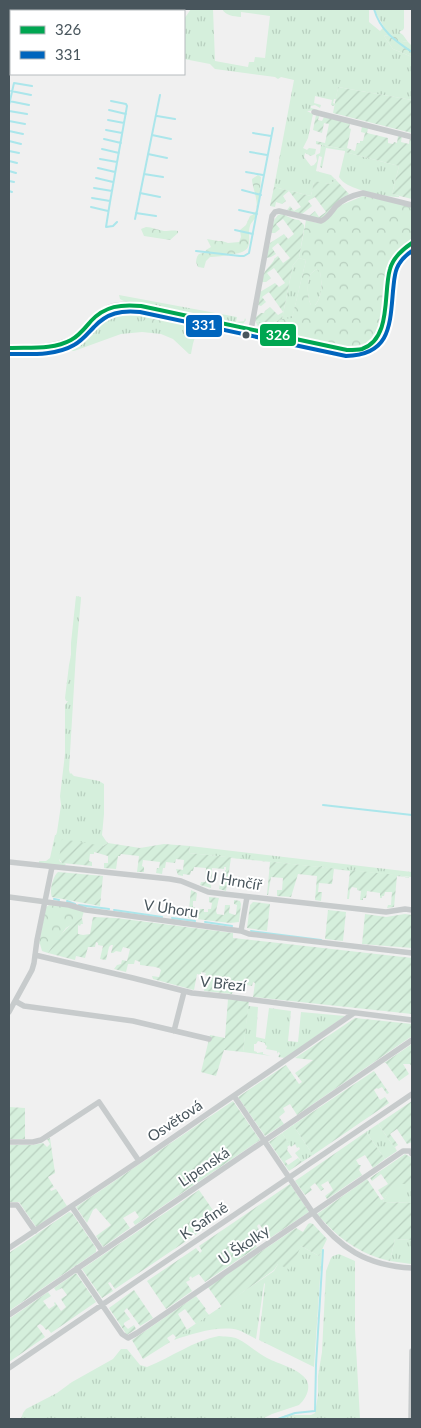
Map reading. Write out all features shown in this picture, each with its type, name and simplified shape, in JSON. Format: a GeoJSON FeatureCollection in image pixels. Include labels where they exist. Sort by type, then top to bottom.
{"type":"FeatureCollection","features":[{"type":"Feature","properties":{"kind":"street"},"geometry":{"type":"LineString","coordinates":[[314,112],[412,137]]}},
{"type":"Feature","properties":{"kind":"street"},"geometry":{"type":"LineString","coordinates":[[251,330],[272,216],[275,212],[279,211],[321,221],[329,216],[341,202],[356,194],[363,193],[412,205]]}},
{"type":"Feature","properties":{"kind":"street"},"geometry":{"type":"LineString","coordinates":[[9,348],[63,343],[79,334],[102,312],[125,304],[347,350],[361,350],[369,347],[380,334],[391,268],[396,257],[412,243]]}},
{"type":"Feature","properties":{"kind":"street","name":"U Hrnčíř"},"geometry":{"type":"LineString","coordinates":[[9,862],[170,879],[181,881],[208,892],[246,897],[386,912],[405,909],[412,910]]}},
{"type":"Feature","properties":{"kind":"street"},"geometry":{"type":"LineString","coordinates":[[9,1012],[32,970],[52,867]]}},
{"type":"Feature","properties":{"kind":"street","name":"V Úhoru"},"geometry":{"type":"LineString","coordinates":[[9,897],[69,905],[86,910],[241,931],[249,934],[412,953]]}},
{"type":"Feature","properties":{"kind":"street"},"geometry":{"type":"LineString","coordinates":[[241,931],[246,897]]}},
{"type":"Feature","properties":{"kind":"street","name":"V Březí"},"geometry":{"type":"LineString","coordinates":[[35,955],[184,992],[412,1020]]}},
{"type":"Feature","properties":{"kind":"street"},"geometry":{"type":"LineString","coordinates":[[174,1031],[184,992]]}},
{"type":"Feature","properties":{"kind":"street"},"geometry":{"type":"LineString","coordinates":[[15,1001],[24,1006],[133,1021],[209,1039]]}},
{"type":"Feature","properties":{"kind":"street","name":"Osvětová"},"geometry":{"type":"LineString","coordinates":[[9,1248],[139,1162],[354,1013]]}},
{"type":"Feature","properties":{"kind":"street","name":"Lipenská"},"geometry":{"type":"LineString","coordinates":[[9,1315],[412,1040]]}},
{"type":"Feature","properties":{"kind":"street","name":"K Safině"},"geometry":{"type":"LineString","coordinates":[[9,1368],[412,1094]]}},
{"type":"Feature","properties":{"kind":"street"},"geometry":{"type":"LineString","coordinates":[[234,1096],[312,1213],[332,1236],[360,1256],[372,1261],[412,1268]]}},
{"type":"Feature","properties":{"kind":"street"},"geometry":{"type":"LineString","coordinates":[[9,1142],[41,1140],[99,1102],[139,1162]]}},
{"type":"Feature","properties":{"kind":"street","name":"U Školky"},"geometry":{"type":"LineString","coordinates":[[103,1305],[122,1334],[128,1338],[137,1334],[403,1151],[411,1153]]}},
{"type":"Feature","properties":{"kind":"street"},"geometry":{"type":"LineString","coordinates":[[9,1205],[17,1205],[35,1231]]}},
{"type":"Feature","properties":{"kind":"street"},"geometry":{"type":"LineString","coordinates":[[72,1206],[102,1251]]}},
{"type":"Feature","properties":{"kind":"street"},"geometry":{"type":"LineString","coordinates":[[77,1268],[103,1305]]}},
{"type":"Feature","properties":{"kind":"street"},"geometry":{"type":"LineString","coordinates":[[411,1419],[412,1351]]}},
{"type":"Feature","properties":{"kind":"green space"},"geometry":{"type":"Polygon","coordinates":[[[9,9],[114,10],[10,10],[9,25],[9,9]]]}},
{"type":"Feature","properties":{"kind":"green space"},"geometry":{"type":"Polygon","coordinates":[[[191,9],[213,9],[215,61],[248,67],[249,62],[254,62],[255,57],[265,58],[270,16],[241,12],[241,17],[228,14],[222,9],[369,9],[369,22],[380,31],[384,27],[375,9],[404,9],[404,28],[399,32],[408,42],[402,41],[393,34],[384,36],[393,49],[412,57],[412,100],[338,87],[336,99],[334,99],[333,103],[335,104],[334,106],[331,105],[332,100],[315,96],[314,103],[321,105],[320,108],[315,105],[311,106],[311,108],[319,110],[307,111],[313,114],[308,138],[303,148],[307,150],[309,148],[316,149],[315,154],[311,156],[305,153],[304,157],[311,166],[317,161],[316,155],[320,153],[321,145],[345,149],[345,151],[326,148],[322,168],[320,167],[322,157],[319,156],[316,171],[331,175],[336,180],[330,184],[314,182],[311,196],[274,187],[294,80],[215,69],[210,64],[185,59],[185,18],[191,9]]]}},
{"type":"Feature","properties":{"kind":"green space"},"geometry":{"type":"Polygon","coordinates":[[[398,35],[402,41],[408,42],[412,46],[412,57],[393,49],[384,36],[398,35]]]}},
{"type":"Feature","properties":{"kind":"green space"},"geometry":{"type":"Polygon","coordinates":[[[338,87],[412,100],[412,133],[333,113],[338,87]]]}},
{"type":"Feature","properties":{"kind":"green space"},"geometry":{"type":"Polygon","coordinates":[[[316,115],[319,116],[318,120],[322,121],[324,117],[350,123],[349,128],[351,129],[347,148],[355,151],[357,143],[363,141],[365,133],[361,132],[362,126],[368,128],[367,133],[388,138],[388,143],[397,143],[398,136],[402,136],[401,142],[409,144],[410,138],[412,139],[412,199],[392,194],[399,166],[345,152],[345,149],[316,144],[316,141],[325,143],[329,124],[324,123],[322,133],[313,130],[316,115]]]}},
{"type":"Feature","properties":{"kind":"green space"},"geometry":{"type":"Polygon","coordinates":[[[345,152],[399,166],[392,194],[399,197],[366,191],[344,182],[339,177],[345,152]]]}},
{"type":"Feature","properties":{"kind":"green space"},"geometry":{"type":"Polygon","coordinates":[[[258,175],[261,177],[259,202],[249,229],[247,249],[238,253],[210,257],[206,261],[204,268],[198,267],[196,262],[197,256],[205,253],[211,247],[207,239],[228,243],[239,242],[241,237],[240,230],[246,225],[250,216],[256,210],[257,205],[252,179],[258,175]]]}},
{"type":"Feature","properties":{"kind":"green space"},"geometry":{"type":"Polygon","coordinates":[[[336,180],[349,194],[336,203],[322,219],[309,216],[315,211],[319,217],[326,212],[315,197],[308,201],[312,206],[302,214],[287,210],[290,206],[294,211],[301,207],[289,191],[283,196],[286,201],[282,204],[276,202],[275,207],[270,206],[274,187],[311,196],[314,181],[330,184],[336,180]]]}},
{"type":"Feature","properties":{"kind":"green space"},"geometry":{"type":"Polygon","coordinates":[[[363,196],[412,206],[412,240],[395,255],[381,320],[375,335],[368,342],[353,347],[339,346],[258,326],[255,321],[268,324],[292,318],[306,260],[299,258],[306,220],[317,223],[339,206],[363,196]],[[317,269],[309,278],[308,294],[311,305],[315,305],[321,294],[320,272],[317,269]]]}},
{"type":"Feature","properties":{"kind":"green space"},"geometry":{"type":"Polygon","coordinates":[[[281,214],[299,220],[304,225],[304,229],[299,258],[293,265],[282,319],[268,324],[255,321],[256,317],[270,307],[278,315],[283,312],[269,292],[262,297],[266,302],[261,306],[258,305],[260,292],[275,283],[279,287],[285,283],[274,268],[267,273],[271,278],[266,282],[262,282],[263,275],[278,256],[283,263],[290,258],[278,243],[272,248],[276,254],[266,258],[270,243],[284,234],[288,239],[294,234],[283,219],[276,224],[280,229],[275,233],[271,233],[274,220],[281,214]]]}},
{"type":"Feature","properties":{"kind":"green space"},"geometry":{"type":"Polygon","coordinates":[[[146,227],[164,231],[178,231],[178,233],[170,240],[144,236],[141,229],[146,227]]]}},
{"type":"Feature","properties":{"kind":"green space"},"geometry":{"type":"Polygon","coordinates":[[[412,246],[412,249],[401,261],[396,274],[387,328],[382,345],[370,354],[358,358],[359,356],[354,353],[368,351],[378,344],[384,334],[393,271],[401,257],[412,246]]]}},
{"type":"Feature","properties":{"kind":"green space"},"geometry":{"type":"Polygon","coordinates":[[[299,258],[306,260],[292,319],[282,319],[293,265],[299,258]]]}},
{"type":"Feature","properties":{"kind":"green space"},"geometry":{"type":"Polygon","coordinates":[[[317,269],[320,271],[321,276],[321,293],[315,305],[311,305],[308,294],[308,282],[312,272],[317,269]]]}},
{"type":"Feature","properties":{"kind":"green space"},"geometry":{"type":"Polygon","coordinates":[[[119,295],[237,317],[236,322],[244,321],[245,318],[246,320],[243,324],[126,302],[120,299],[119,295]]]}},
{"type":"Feature","properties":{"kind":"green space"},"geometry":{"type":"Polygon","coordinates":[[[130,307],[140,309],[142,314],[146,311],[165,314],[150,314],[184,321],[202,331],[195,338],[191,354],[173,339],[161,334],[142,332],[121,334],[74,351],[54,350],[9,353],[9,350],[53,348],[85,332],[104,314],[116,309],[130,307]]]}},
{"type":"Feature","properties":{"kind":"green space"},"geometry":{"type":"Polygon","coordinates":[[[150,314],[165,314],[229,327],[234,332],[233,334],[202,331],[185,322],[148,327],[143,321],[150,314]]]}},
{"type":"Feature","properties":{"kind":"green space"},"geometry":{"type":"Polygon","coordinates":[[[244,332],[358,354],[359,356],[358,358],[351,358],[243,336],[244,332]]]}},
{"type":"Feature","properties":{"kind":"green space"},"geometry":{"type":"Polygon","coordinates":[[[76,596],[81,597],[81,599],[69,770],[70,774],[74,776],[99,781],[104,784],[102,835],[108,843],[59,859],[60,862],[66,864],[64,866],[39,863],[39,861],[46,861],[50,858],[57,832],[61,805],[60,796],[65,754],[65,705],[68,701],[65,698],[76,596]]]}},
{"type":"Feature","properties":{"kind":"green space"},"geometry":{"type":"Polygon","coordinates":[[[62,839],[103,846],[108,843],[140,848],[164,844],[190,846],[189,853],[397,875],[412,878],[397,876],[394,907],[387,908],[388,905],[391,905],[392,892],[385,892],[384,896],[380,898],[380,893],[367,891],[366,898],[360,900],[361,891],[352,887],[349,899],[347,899],[350,871],[334,869],[332,884],[319,883],[318,892],[322,892],[321,901],[315,900],[317,876],[298,874],[291,897],[277,896],[277,890],[282,890],[283,878],[271,877],[267,895],[270,862],[231,858],[226,891],[219,889],[220,882],[224,882],[226,867],[224,869],[212,868],[211,888],[200,885],[201,882],[205,882],[206,868],[194,867],[190,875],[178,875],[176,869],[183,870],[184,860],[176,859],[175,863],[166,862],[162,874],[156,873],[160,862],[143,860],[144,872],[137,872],[139,856],[121,854],[118,856],[116,869],[104,868],[104,863],[108,863],[108,856],[94,852],[94,854],[90,854],[89,861],[92,862],[92,866],[62,863],[59,859],[62,839]]]}},
{"type":"Feature","properties":{"kind":"green space"},"geometry":{"type":"Polygon","coordinates":[[[190,846],[412,872],[412,877],[189,853],[190,846]]]}},
{"type":"Feature","properties":{"kind":"green space"},"geometry":{"type":"Polygon","coordinates":[[[58,872],[103,876],[100,906],[52,897],[52,884],[58,872]]]}},
{"type":"Feature","properties":{"kind":"green space"},"geometry":{"type":"Polygon","coordinates":[[[191,890],[197,893],[196,901],[193,901],[193,907],[195,907],[195,911],[199,912],[199,909],[204,909],[204,912],[208,912],[208,909],[211,909],[212,903],[209,902],[209,897],[219,898],[217,914],[224,915],[225,905],[230,905],[229,913],[235,915],[237,905],[234,904],[234,900],[240,901],[239,922],[230,923],[188,918],[191,890]]]}},
{"type":"Feature","properties":{"kind":"green space"},"geometry":{"type":"Polygon","coordinates":[[[253,902],[270,904],[267,931],[247,928],[250,905],[253,902]]]}},
{"type":"Feature","properties":{"kind":"green space"},"geometry":{"type":"Polygon","coordinates":[[[49,905],[65,906],[84,911],[82,918],[66,928],[48,953],[42,951],[39,943],[46,907],[49,905]]]}},
{"type":"Feature","properties":{"kind":"green space"},"geometry":{"type":"Polygon","coordinates":[[[328,910],[346,912],[343,941],[325,939],[328,910]]]}},
{"type":"Feature","properties":{"kind":"green space"},"geometry":{"type":"Polygon","coordinates":[[[365,914],[386,917],[405,914],[412,915],[412,948],[362,944],[365,914]]]}},
{"type":"Feature","properties":{"kind":"green space"},"geometry":{"type":"Polygon","coordinates":[[[93,917],[116,918],[233,933],[233,938],[412,958],[412,1014],[253,997],[255,983],[253,982],[252,986],[247,985],[246,992],[233,989],[232,994],[204,991],[208,976],[205,975],[206,973],[201,972],[201,975],[197,974],[194,990],[153,979],[152,976],[159,977],[161,970],[156,967],[140,965],[140,962],[135,960],[134,964],[128,964],[126,972],[114,969],[117,965],[121,964],[122,960],[127,961],[130,949],[123,947],[121,952],[111,953],[113,945],[111,945],[106,960],[100,959],[103,946],[98,945],[96,942],[95,947],[88,947],[85,958],[76,956],[75,960],[48,953],[66,929],[82,918],[83,924],[78,925],[78,934],[90,934],[93,917]]]}},
{"type":"Feature","properties":{"kind":"green space"},"geometry":{"type":"Polygon","coordinates":[[[228,999],[249,1001],[243,1052],[224,1050],[216,1076],[201,1072],[210,1035],[225,1038],[228,999]]]}},
{"type":"Feature","properties":{"kind":"green space"},"geometry":{"type":"Polygon","coordinates":[[[248,1006],[258,1007],[256,1037],[265,1039],[269,1008],[291,1011],[288,1041],[298,1042],[301,1012],[345,1016],[285,1058],[278,1057],[280,1053],[278,1052],[277,1054],[277,1051],[266,1049],[265,1043],[258,1041],[254,1044],[254,1051],[257,1053],[263,1052],[263,1054],[271,1056],[243,1052],[248,1006]]]}},
{"type":"Feature","properties":{"kind":"green space"},"geometry":{"type":"Polygon","coordinates":[[[355,1018],[412,1024],[412,1036],[297,1115],[290,1104],[283,1108],[285,1112],[279,1117],[284,1124],[265,1136],[238,1097],[286,1065],[299,1084],[302,1082],[295,1073],[313,1060],[295,1058],[355,1018]]]}},
{"type":"Feature","properties":{"kind":"green space"},"geometry":{"type":"Polygon","coordinates":[[[412,1044],[412,1067],[410,1064],[403,1064],[409,1074],[399,1081],[386,1063],[384,1063],[412,1044]]]}},
{"type":"Feature","properties":{"kind":"green space"},"geometry":{"type":"Polygon","coordinates":[[[374,1071],[389,1093],[387,1094],[382,1087],[374,1090],[380,1100],[385,1097],[389,1103],[313,1155],[293,1125],[374,1071]]]}},
{"type":"Feature","properties":{"kind":"green space"},"geometry":{"type":"Polygon","coordinates":[[[233,1101],[260,1140],[135,1225],[133,1222],[139,1217],[135,1211],[123,1218],[130,1228],[103,1247],[96,1236],[111,1225],[96,1208],[93,1210],[87,1223],[76,1207],[233,1101]]]}},
{"type":"Feature","properties":{"kind":"green space"},"geometry":{"type":"Polygon","coordinates":[[[412,1101],[412,1142],[407,1144],[397,1129],[390,1134],[398,1145],[395,1147],[397,1151],[378,1124],[412,1101]]]}},
{"type":"Feature","properties":{"kind":"green space"},"geometry":{"type":"Polygon","coordinates":[[[9,1107],[25,1108],[25,1139],[9,1139],[9,1107]]]}},
{"type":"Feature","properties":{"kind":"green space"},"geometry":{"type":"Polygon","coordinates":[[[378,1124],[397,1151],[385,1159],[366,1132],[378,1124]]]}},
{"type":"Feature","properties":{"kind":"green space"},"geometry":{"type":"Polygon","coordinates":[[[293,1125],[313,1155],[302,1162],[295,1153],[300,1149],[299,1147],[297,1148],[295,1144],[291,1147],[282,1133],[293,1125]]]}},
{"type":"Feature","properties":{"kind":"green space"},"geometry":{"type":"Polygon","coordinates":[[[366,1132],[385,1159],[373,1168],[365,1155],[356,1160],[361,1165],[359,1170],[362,1175],[327,1199],[325,1196],[333,1190],[328,1181],[321,1185],[324,1189],[321,1191],[315,1183],[310,1187],[312,1190],[305,1195],[295,1181],[366,1132]]]}},
{"type":"Feature","properties":{"kind":"green space"},"geometry":{"type":"Polygon","coordinates":[[[282,1133],[290,1145],[287,1147],[287,1150],[292,1157],[285,1161],[288,1165],[298,1158],[302,1162],[289,1171],[269,1142],[282,1133]]]}},
{"type":"Feature","properties":{"kind":"green space"},"geometry":{"type":"Polygon","coordinates":[[[50,1138],[55,1173],[48,1177],[54,1187],[50,1189],[51,1191],[56,1189],[67,1206],[36,1227],[19,1202],[9,1202],[9,1145],[43,1143],[47,1147],[50,1144],[47,1139],[50,1138]]]}},
{"type":"Feature","properties":{"kind":"green space"},"geometry":{"type":"Polygon","coordinates":[[[405,1154],[412,1158],[412,1184],[393,1184],[383,1202],[412,1203],[412,1240],[395,1239],[390,1261],[368,1254],[349,1244],[317,1214],[367,1179],[381,1200],[384,1199],[378,1190],[388,1184],[381,1174],[372,1181],[370,1178],[405,1154]]]}},
{"type":"Feature","properties":{"kind":"green space"},"geometry":{"type":"Polygon","coordinates":[[[393,1183],[412,1184],[412,1203],[383,1202],[393,1183]]]}},
{"type":"Feature","properties":{"kind":"green space"},"geometry":{"type":"Polygon","coordinates":[[[290,1184],[309,1212],[270,1238],[259,1224],[257,1226],[259,1230],[249,1236],[257,1247],[205,1282],[199,1274],[192,1278],[191,1276],[190,1280],[186,1282],[192,1291],[166,1309],[147,1281],[196,1248],[200,1253],[202,1251],[199,1246],[290,1184]]]}},
{"type":"Feature","properties":{"kind":"green space"},"geometry":{"type":"Polygon","coordinates":[[[199,1190],[219,1219],[115,1289],[110,1282],[108,1283],[113,1291],[102,1298],[82,1269],[199,1190]]]}},
{"type":"Feature","properties":{"kind":"green space"},"geometry":{"type":"Polygon","coordinates":[[[69,1212],[72,1213],[96,1248],[96,1252],[9,1311],[9,1253],[69,1212]]]}},
{"type":"Feature","properties":{"kind":"green space"},"geometry":{"type":"Polygon","coordinates":[[[310,1223],[327,1239],[319,1256],[301,1246],[290,1270],[278,1264],[274,1270],[222,1307],[208,1287],[296,1228],[303,1232],[310,1223]]]}},
{"type":"Feature","properties":{"kind":"green space"},"geometry":{"type":"Polygon","coordinates":[[[395,1239],[412,1240],[411,1264],[390,1261],[395,1239]]]}},
{"type":"Feature","properties":{"kind":"green space"},"geometry":{"type":"Polygon","coordinates":[[[301,1246],[319,1256],[322,1249],[314,1367],[259,1340],[265,1283],[256,1339],[238,1330],[214,1329],[174,1340],[274,1271],[278,1264],[301,1246]]]}},
{"type":"Feature","properties":{"kind":"green space"},"geometry":{"type":"Polygon","coordinates":[[[339,1254],[355,1261],[355,1329],[360,1419],[276,1419],[286,1415],[311,1415],[315,1413],[322,1352],[326,1271],[331,1258],[339,1254]]]}},
{"type":"Feature","properties":{"kind":"green space"},"geometry":{"type":"Polygon","coordinates":[[[76,1273],[96,1302],[51,1333],[40,1324],[37,1326],[45,1337],[9,1362],[9,1319],[48,1292],[51,1296],[43,1301],[49,1309],[55,1305],[55,1302],[61,1311],[66,1307],[61,1299],[67,1295],[62,1288],[56,1291],[54,1288],[76,1273]]]}},
{"type":"Feature","properties":{"kind":"green space"},"geometry":{"type":"Polygon","coordinates":[[[134,1290],[153,1318],[140,1326],[127,1308],[124,1311],[130,1319],[124,1325],[128,1329],[134,1325],[136,1329],[127,1335],[109,1308],[134,1290]]]}},
{"type":"Feature","properties":{"kind":"green space"},"geometry":{"type":"Polygon","coordinates":[[[196,1296],[209,1315],[196,1324],[185,1309],[178,1314],[187,1330],[176,1337],[173,1334],[167,1338],[170,1342],[143,1359],[132,1340],[196,1296]]]}},
{"type":"Feature","properties":{"kind":"green space"},"geometry":{"type":"Polygon","coordinates":[[[219,1336],[238,1339],[263,1356],[300,1373],[307,1381],[308,1391],[299,1405],[262,1419],[21,1419],[26,1409],[57,1393],[72,1382],[113,1359],[121,1349],[127,1349],[140,1365],[147,1367],[191,1345],[219,1336]]]}},
{"type":"Feature","properties":{"kind":"waterway"},"geometry":{"type":"LineString","coordinates":[[374,9],[384,29],[412,52]]}},
{"type":"Feature","properties":{"kind":"waterway"},"geometry":{"type":"LineString","coordinates":[[9,105],[14,83],[32,86]]}},
{"type":"Feature","properties":{"kind":"waterway"},"geometry":{"type":"LineString","coordinates":[[11,91],[31,95]]}},
{"type":"Feature","properties":{"kind":"waterway"},"geometry":{"type":"LineString","coordinates":[[135,219],[160,95]]}},
{"type":"Feature","properties":{"kind":"waterway"},"geometry":{"type":"LineString","coordinates":[[9,101],[29,105]]}},
{"type":"Feature","properties":{"kind":"waterway"},"geometry":{"type":"LineString","coordinates":[[111,101],[126,104],[127,106],[106,227],[113,226],[117,222]]}},
{"type":"Feature","properties":{"kind":"waterway"},"geometry":{"type":"LineString","coordinates":[[109,110],[126,114]]}},
{"type":"Feature","properties":{"kind":"waterway"},"geometry":{"type":"LineString","coordinates":[[9,111],[27,114]]}},
{"type":"Feature","properties":{"kind":"waterway"},"geometry":{"type":"LineString","coordinates":[[157,116],[175,119]]}},
{"type":"Feature","properties":{"kind":"waterway"},"geometry":{"type":"LineString","coordinates":[[108,120],[124,123]]}},
{"type":"Feature","properties":{"kind":"waterway"},"geometry":{"type":"LineString","coordinates":[[9,121],[25,124]]}},
{"type":"Feature","properties":{"kind":"waterway"},"geometry":{"type":"LineString","coordinates":[[196,251],[240,256],[249,253],[273,128]]}},
{"type":"Feature","properties":{"kind":"waterway"},"geometry":{"type":"LineString","coordinates":[[106,130],[122,133]]}},
{"type":"Feature","properties":{"kind":"waterway"},"geometry":{"type":"LineString","coordinates":[[9,131],[23,134]]}},
{"type":"Feature","properties":{"kind":"waterway"},"geometry":{"type":"LineString","coordinates":[[253,133],[271,136]]}},
{"type":"Feature","properties":{"kind":"waterway"},"geometry":{"type":"LineString","coordinates":[[152,135],[171,139]]}},
{"type":"Feature","properties":{"kind":"waterway"},"geometry":{"type":"LineString","coordinates":[[104,139],[121,143]]}},
{"type":"Feature","properties":{"kind":"waterway"},"geometry":{"type":"LineString","coordinates":[[9,141],[21,144]]}},
{"type":"Feature","properties":{"kind":"waterway"},"geometry":{"type":"LineString","coordinates":[[102,149],[119,153]]}},
{"type":"Feature","properties":{"kind":"waterway"},"geometry":{"type":"LineString","coordinates":[[9,151],[19,153]]}},
{"type":"Feature","properties":{"kind":"waterway"},"geometry":{"type":"LineString","coordinates":[[250,152],[267,155]]}},
{"type":"Feature","properties":{"kind":"waterway"},"geometry":{"type":"LineString","coordinates":[[148,154],[167,158]]}},
{"type":"Feature","properties":{"kind":"waterway"},"geometry":{"type":"LineString","coordinates":[[100,159],[117,162]]}},
{"type":"Feature","properties":{"kind":"waterway"},"geometry":{"type":"LineString","coordinates":[[9,161],[17,163]]}},
{"type":"Feature","properties":{"kind":"waterway"},"geometry":{"type":"LineString","coordinates":[[98,168],[115,172]]}},
{"type":"Feature","properties":{"kind":"waterway"},"geometry":{"type":"LineString","coordinates":[[9,171],[16,173]]}},
{"type":"Feature","properties":{"kind":"waterway"},"geometry":{"type":"LineString","coordinates":[[246,172],[263,175]]}},
{"type":"Feature","properties":{"kind":"waterway"},"geometry":{"type":"LineString","coordinates":[[144,174],[163,177]]}},
{"type":"Feature","properties":{"kind":"waterway"},"geometry":{"type":"LineString","coordinates":[[96,178],[113,182]]}},
{"type":"Feature","properties":{"kind":"waterway"},"geometry":{"type":"LineString","coordinates":[[9,181],[14,182]]}},
{"type":"Feature","properties":{"kind":"waterway"},"geometry":{"type":"LineString","coordinates":[[94,188],[112,191]]}},
{"type":"Feature","properties":{"kind":"waterway"},"geometry":{"type":"LineString","coordinates":[[242,190],[261,195]]}},
{"type":"Feature","properties":{"kind":"waterway"},"geometry":{"type":"LineString","coordinates":[[140,193],[160,197]]}},
{"type":"Feature","properties":{"kind":"waterway"},"geometry":{"type":"LineString","coordinates":[[92,198],[110,201]]}},
{"type":"Feature","properties":{"kind":"waterway"},"geometry":{"type":"LineString","coordinates":[[91,207],[108,211]]}},
{"type":"Feature","properties":{"kind":"waterway"},"geometry":{"type":"LineString","coordinates":[[239,210],[257,214]]}},
{"type":"Feature","properties":{"kind":"waterway"},"geometry":{"type":"LineString","coordinates":[[136,213],[156,216]]}},
{"type":"Feature","properties":{"kind":"waterway"},"geometry":{"type":"LineString","coordinates":[[235,230],[253,234]]}},
{"type":"Feature","properties":{"kind":"waterway"},"geometry":{"type":"LineString","coordinates":[[323,805],[412,815]]}},
{"type":"Feature","properties":{"kind":"waterway"},"geometry":{"type":"LineString","coordinates":[[54,899],[59,900]]}},
{"type":"Feature","properties":{"kind":"waterway"},"geometry":{"type":"LineString","coordinates":[[67,901],[75,904]]}},
{"type":"Feature","properties":{"kind":"waterway"},"geometry":{"type":"LineString","coordinates":[[79,905],[109,909]]}},
{"type":"Feature","properties":{"kind":"waterway"},"geometry":{"type":"LineString","coordinates":[[114,910],[162,917]]}},
{"type":"Feature","properties":{"kind":"waterway"},"geometry":{"type":"LineString","coordinates":[[172,918],[195,921]]}},
{"type":"Feature","properties":{"kind":"waterway"},"geometry":{"type":"LineString","coordinates":[[205,922],[232,926]]}},
{"type":"Feature","properties":{"kind":"waterway"},"geometry":{"type":"LineString","coordinates":[[251,931],[321,940]]}},
{"type":"Feature","properties":{"kind":"waterway"},"geometry":{"type":"LineString","coordinates":[[278,1419],[295,1413],[315,1411],[323,1250]]}},
{"type":"Feature","properties":{"kind":"transit line","name":"326"},"geometry":{"type":"LineString","coordinates":[[9,348],[41,347],[64,343],[82,332],[102,312],[114,307],[127,305],[141,306],[347,350],[362,349],[372,344],[378,336],[382,325],[391,265],[399,254],[412,243]]}},
{"type":"Feature","properties":{"kind":"transit line","name":"331"},"geometry":{"type":"LineString","coordinates":[[9,354],[42,354],[67,349],[80,341],[104,318],[121,312],[133,311],[346,356],[361,354],[371,350],[385,336],[391,316],[396,271],[401,261],[412,251]]}}]}
